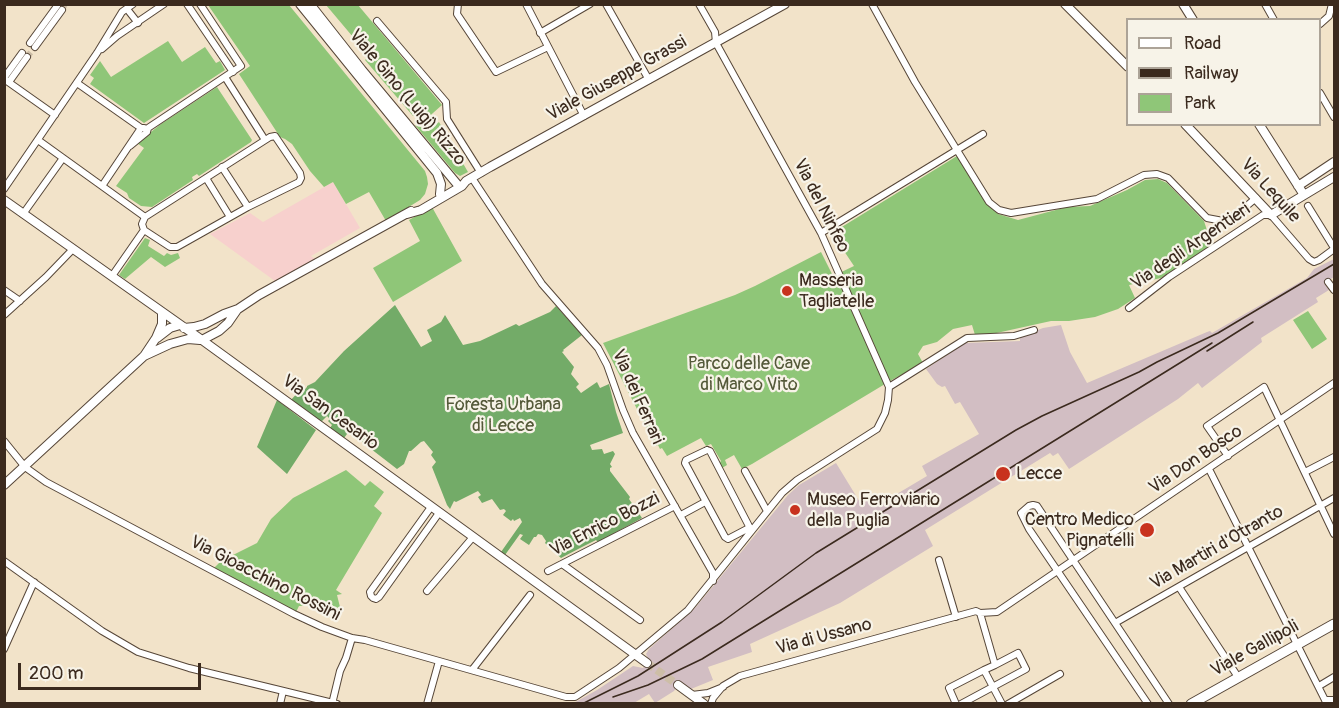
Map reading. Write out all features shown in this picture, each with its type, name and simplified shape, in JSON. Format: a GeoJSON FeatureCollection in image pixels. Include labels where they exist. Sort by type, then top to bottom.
{"type":"FeatureCollection","features":[{"type":"Feature","properties":{"kind":"main road","name":"Viale Gino (Luigi) Rizzo"},"geometry":{"type":"LineString","coordinates":[[300,4],[437,173],[441,184],[440,194]]}},
{"type":"Feature","properties":{"kind":"main road","name":"Viale Gino (Luigi) Rizzo"},"geometry":{"type":"LineString","coordinates":[[310,4],[362,70],[469,179]]}},
{"type":"Feature","properties":{"kind":"main road","name":"Viale Giuseppe Grassi"},"geometry":{"type":"LineString","coordinates":[[156,338],[170,328],[205,324],[238,309],[407,214],[417,206],[716,44],[785,4]]}},
{"type":"Feature","properties":{"kind":"main road"},"geometry":{"type":"LineString","coordinates":[[1065,4],[1126,65]]}},
{"type":"Feature","properties":{"kind":"main road"},"geometry":{"type":"LineString","coordinates":[[1183,4],[1192,18]]}},
{"type":"Feature","properties":{"kind":"main road","name":"Via Lequile"},"geometry":{"type":"LineString","coordinates":[[1187,126],[1271,215]]}},
{"type":"Feature","properties":{"kind":"main road"},"geometry":{"type":"LineString","coordinates":[[1260,126],[1304,195]]}},
{"type":"Feature","properties":{"kind":"main road"},"geometry":{"type":"LineString","coordinates":[[1271,215],[1334,180],[1333,164],[1298,186]]}},
{"type":"Feature","properties":{"kind":"main road","name":"Viale Giuseppe Grassi"},"geometry":{"type":"LineString","coordinates":[[407,214],[421,210],[462,186],[469,179]]}},
{"type":"Feature","properties":{"kind":"main road","name":"Via San Cesario"},"geometry":{"type":"LineString","coordinates":[[4,200],[202,340],[647,663]]}},
{"type":"Feature","properties":{"kind":"main road","name":"Viale Giuseppe Grassi"},"geometry":{"type":"LineString","coordinates":[[202,340],[219,331],[238,309]]}},
{"type":"Feature","properties":{"kind":"main road"},"geometry":{"type":"LineString","coordinates":[[4,485],[144,356],[162,324],[162,312]]}},
{"type":"Feature","properties":{"kind":"main road"},"geometry":{"type":"LineString","coordinates":[[144,356],[170,344],[188,339],[202,340],[201,333],[205,324]]}},
{"type":"Feature","properties":{"kind":"main road"},"geometry":{"type":"LineString","coordinates":[[170,344],[182,326]]}},
{"type":"Feature","properties":{"kind":"main road","name":"Viale Gallipoli"},"geometry":{"type":"LineString","coordinates":[[1191,704],[1335,624]]}},
{"type":"Feature","properties":{"kind":"main road"},"geometry":{"type":"LineString","coordinates":[[678,685],[704,704]]}},
{"type":"Feature","properties":{"kind":"street"},"geometry":{"type":"LineString","coordinates":[[97,53],[117,36],[164,4]]}},
{"type":"Feature","properties":{"kind":"street"},"geometry":{"type":"LineString","coordinates":[[187,4],[232,72]]}},
{"type":"Feature","properties":{"kind":"street"},"geometry":{"type":"LineString","coordinates":[[102,186],[144,128],[241,66],[200,4]]}},
{"type":"Feature","properties":{"kind":"street"},"geometry":{"type":"LineString","coordinates":[[458,4],[457,14],[495,72],[548,47]]}},
{"type":"Feature","properties":{"kind":"street"},"geometry":{"type":"LineString","coordinates":[[526,4],[584,116]]}},
{"type":"Feature","properties":{"kind":"street"},"geometry":{"type":"LineString","coordinates":[[540,33],[590,4]]}},
{"type":"Feature","properties":{"kind":"street"},"geometry":{"type":"LineString","coordinates":[[606,4],[649,80]]}},
{"type":"Feature","properties":{"kind":"street","name":"Via del Ninfeo"},"geometry":{"type":"LineString","coordinates":[[699,4],[715,32],[716,44],[821,232],[889,387]]}},
{"type":"Feature","properties":{"kind":"street"},"geometry":{"type":"LineString","coordinates":[[872,4],[915,82],[989,202],[999,210],[1011,213],[1097,199],[1144,175],[1157,174],[1168,178],[1207,218],[1223,221],[1236,215],[1256,198]]}},
{"type":"Feature","properties":{"kind":"street"},"geometry":{"type":"LineString","coordinates":[[1265,4],[1273,18]]}},
{"type":"Feature","properties":{"kind":"street"},"geometry":{"type":"LineString","coordinates":[[1321,23],[1329,16],[1332,4]]}},
{"type":"Feature","properties":{"kind":"street"},"geometry":{"type":"LineString","coordinates":[[4,189],[97,53],[122,12],[130,7],[138,23]]}},
{"type":"Feature","properties":{"kind":"street"},"geometry":{"type":"LineString","coordinates":[[32,45],[59,8]]}},
{"type":"Feature","properties":{"kind":"street","name":"Via dei Ferrari"},"geometry":{"type":"LineString","coordinates":[[377,21],[446,102],[447,119],[469,179],[542,284],[598,348],[607,365],[633,433],[713,573],[712,582]]}},
{"type":"Feature","properties":{"kind":"street"},"geometry":{"type":"LineString","coordinates":[[25,55],[6,79],[55,115]]}},
{"type":"Feature","properties":{"kind":"street"},"geometry":{"type":"LineString","coordinates":[[225,77],[265,140]]}},
{"type":"Feature","properties":{"kind":"street"},"geometry":{"type":"LineString","coordinates":[[76,83],[144,128]]}},
{"type":"Feature","properties":{"kind":"street"},"geometry":{"type":"LineString","coordinates":[[1321,95],[1335,117]]}},
{"type":"Feature","properties":{"kind":"street"},"geometry":{"type":"LineString","coordinates":[[821,232],[983,134]]}},
{"type":"Feature","properties":{"kind":"street"},"geometry":{"type":"LineString","coordinates":[[270,136],[275,136],[301,177],[299,182],[173,248],[144,230],[142,224],[145,217],[222,167],[270,136]]}},
{"type":"Feature","properties":{"kind":"street"},"geometry":{"type":"LineString","coordinates":[[38,140],[145,217]]}},
{"type":"Feature","properties":{"kind":"street"},"geometry":{"type":"LineString","coordinates":[[23,214],[63,158]]}},
{"type":"Feature","properties":{"kind":"street"},"geometry":{"type":"LineString","coordinates":[[222,167],[248,207]]}},
{"type":"Feature","properties":{"kind":"street"},"geometry":{"type":"LineString","coordinates":[[206,178],[230,218]]}},
{"type":"Feature","properties":{"kind":"street","name":"Via Lequile"},"geometry":{"type":"LineString","coordinates":[[1271,215],[1314,262],[1335,249],[1308,206]]}},
{"type":"Feature","properties":{"kind":"street","name":"Via degli Argentieri"},"geometry":{"type":"LineString","coordinates":[[1129,308],[1169,277],[1225,239],[1263,215],[1271,215]]}},
{"type":"Feature","properties":{"kind":"street"},"geometry":{"type":"LineString","coordinates":[[112,276],[144,230]]}},
{"type":"Feature","properties":{"kind":"street"},"geometry":{"type":"LineString","coordinates":[[4,315],[73,249]]}},
{"type":"Feature","properties":{"kind":"street"},"geometry":{"type":"LineString","coordinates":[[1328,282],[1335,290]]}},
{"type":"Feature","properties":{"kind":"street"},"geometry":{"type":"LineString","coordinates":[[4,290],[20,301]]}},
{"type":"Feature","properties":{"kind":"street"},"geometry":{"type":"LineString","coordinates":[[889,387],[967,338],[1014,336],[1034,330]]}},
{"type":"Feature","properties":{"kind":"street","name":"Via Don Bosco"},"geometry":{"type":"LineString","coordinates":[[1057,572],[1335,383]]}},
{"type":"Feature","properties":{"kind":"street","name":"Via Gioacchino Rossini"},"geometry":{"type":"LineString","coordinates":[[5,442],[25,467],[46,482],[322,627],[352,638],[566,697],[575,697],[620,668],[688,610],[782,493],[797,480],[877,429],[885,413],[889,387]]}},
{"type":"Feature","properties":{"kind":"street"},"geometry":{"type":"LineString","coordinates":[[1228,456],[1207,426],[1264,387],[1335,534]]}},
{"type":"Feature","properties":{"kind":"street"},"geometry":{"type":"LineString","coordinates":[[707,450],[710,451],[751,530],[728,539],[705,502],[685,463],[686,460],[707,450]]}},
{"type":"Feature","properties":{"kind":"street"},"geometry":{"type":"LineString","coordinates":[[1305,472],[1335,457]]}},
{"type":"Feature","properties":{"kind":"street"},"geometry":{"type":"LineString","coordinates":[[1209,469],[1326,702],[1335,700]]}},
{"type":"Feature","properties":{"kind":"street"},"geometry":{"type":"LineString","coordinates":[[745,471],[767,511]]}},
{"type":"Feature","properties":{"kind":"street","name":"Via Martiri d'Otranto"},"geometry":{"type":"LineString","coordinates":[[1115,623],[1335,498]]}},
{"type":"Feature","properties":{"kind":"street"},"geometry":{"type":"LineString","coordinates":[[681,515],[705,502]]}},
{"type":"Feature","properties":{"kind":"street","name":"Via Enrico Bozzi"},"geometry":{"type":"LineString","coordinates":[[548,571],[675,506]]}},
{"type":"Feature","properties":{"kind":"street"},"geometry":{"type":"LineString","coordinates":[[1148,704],[1029,529],[1021,513],[1029,506],[1037,506],[1169,704]]}},
{"type":"Feature","properties":{"kind":"street"},"geometry":{"type":"LineString","coordinates":[[431,507],[370,592],[370,596],[376,599],[380,597],[439,513]]}},
{"type":"Feature","properties":{"kind":"street"},"geometry":{"type":"LineString","coordinates":[[427,591],[473,537]]}},
{"type":"Feature","properties":{"kind":"street"},"geometry":{"type":"LineString","coordinates":[[939,560],[956,617]]}},
{"type":"Feature","properties":{"kind":"street"},"geometry":{"type":"LineString","coordinates":[[4,561],[102,631],[138,652],[189,668],[334,703],[340,671],[352,638]]}},
{"type":"Feature","properties":{"kind":"street"},"geometry":{"type":"LineString","coordinates":[[562,564],[640,620]]}},
{"type":"Feature","properties":{"kind":"street","name":"Via di Ussano"},"geometry":{"type":"LineString","coordinates":[[692,695],[708,693],[740,676],[976,611],[980,614],[997,612],[1057,572]]}},
{"type":"Feature","properties":{"kind":"street"},"geometry":{"type":"LineString","coordinates":[[4,649],[34,582]]}},
{"type":"Feature","properties":{"kind":"street"},"geometry":{"type":"LineString","coordinates":[[1179,586],[1238,677]]}},
{"type":"Feature","properties":{"kind":"street"},"geometry":{"type":"LineString","coordinates":[[472,670],[530,595]]}},
{"type":"Feature","properties":{"kind":"street"},"geometry":{"type":"LineString","coordinates":[[980,614],[995,664]]}},
{"type":"Feature","properties":{"kind":"street"},"geometry":{"type":"LineString","coordinates":[[957,704],[949,688],[1018,653],[1026,669],[961,704]]}},
{"type":"Feature","properties":{"kind":"street"},"geometry":{"type":"LineString","coordinates":[[427,704],[439,661]]}},
{"type":"Feature","properties":{"kind":"street"},"geometry":{"type":"LineString","coordinates":[[984,670],[1002,704]]}},
{"type":"Feature","properties":{"kind":"street"},"geometry":{"type":"LineString","coordinates":[[1008,704],[1060,674]]}},
{"type":"Feature","properties":{"kind":"street"},"geometry":{"type":"LineString","coordinates":[[1318,686],[1335,677]]}},
{"type":"Feature","properties":{"kind":"street"},"geometry":{"type":"LineString","coordinates":[[711,704],[723,686]]}},
{"type":"Feature","properties":{"kind":"street"},"geometry":{"type":"LineString","coordinates":[[280,704],[283,691]]}},
{"type":"Feature","properties":{"kind":"shaded area"},"geometry":{"type":"Polygon","coordinates":[[[333,182],[360,228],[311,256],[315,259],[275,281],[210,234],[250,213],[263,222],[333,182]]]}},
{"type":"Feature","properties":{"kind":"shaded area"},"geometry":{"type":"Polygon","coordinates":[[[1334,259],[1334,277],[1324,283],[1329,290],[1316,298],[1318,302],[1261,338],[1262,342],[1202,388],[1198,383],[1178,399],[1069,469],[1058,453],[1053,456],[1050,453],[925,530],[933,546],[840,603],[750,644],[752,652],[708,667],[713,680],[691,689],[681,682],[674,691],[655,703],[649,694],[634,703],[572,704],[633,666],[643,668],[649,660],[646,654],[649,649],[695,608],[788,495],[799,485],[836,463],[861,504],[870,499],[875,507],[927,476],[922,466],[979,434],[960,402],[955,404],[945,386],[937,384],[926,369],[965,343],[1020,341],[1020,337],[1043,328],[1061,325],[1070,352],[1087,383],[1207,332],[1212,333],[1307,278],[1314,269],[1334,259]]]}},
{"type":"Feature","properties":{"kind":"green space"},"geometry":{"type":"Polygon","coordinates":[[[208,5],[289,5],[425,171],[428,184],[420,200],[386,221],[369,192],[346,204],[333,182],[324,187],[292,144],[280,137],[239,74],[250,66],[208,5]]]}},
{"type":"Feature","properties":{"kind":"green space"},"geometry":{"type":"Polygon","coordinates":[[[326,5],[358,5],[442,105],[424,121],[417,113],[413,116],[365,60],[369,56],[326,5]]]}},
{"type":"Feature","properties":{"kind":"green space"},"geometry":{"type":"Polygon","coordinates":[[[168,41],[182,62],[205,47],[216,63],[220,61],[225,70],[144,123],[90,84],[94,78],[90,75],[100,61],[111,77],[168,41]]]}},
{"type":"Feature","properties":{"kind":"green space"},"geometry":{"type":"Polygon","coordinates":[[[217,87],[252,140],[251,142],[199,176],[197,174],[192,177],[193,180],[152,207],[141,206],[129,198],[127,193],[116,186],[144,148],[137,143],[161,124],[217,87]]]}},
{"type":"Feature","properties":{"kind":"green space"},"geometry":{"type":"Polygon","coordinates":[[[439,122],[468,172],[460,176],[415,125],[429,130],[439,122]]]}},
{"type":"Feature","properties":{"kind":"green space","name":"Parco delle Cave di Marco Vito"},"geometry":{"type":"Polygon","coordinates":[[[957,156],[987,203],[998,214],[1018,220],[1067,207],[1090,206],[1145,180],[1158,179],[1167,183],[1204,221],[1212,246],[1161,278],[1129,285],[1135,298],[1118,309],[1095,317],[1051,321],[992,334],[975,335],[972,325],[953,329],[937,342],[923,346],[918,354],[923,363],[742,469],[734,455],[725,460],[727,465],[722,468],[719,463],[721,461],[711,444],[706,446],[701,438],[667,456],[662,448],[656,446],[603,343],[735,295],[821,252],[833,276],[854,266],[832,233],[957,156]]]}},
{"type":"Feature","properties":{"kind":"green space"},"geometry":{"type":"Polygon","coordinates":[[[432,207],[462,261],[393,302],[373,268],[420,241],[409,220],[432,207]]]}},
{"type":"Feature","properties":{"kind":"green space"},"geometry":{"type":"Polygon","coordinates":[[[145,238],[150,240],[148,246],[164,256],[167,253],[171,255],[178,253],[180,258],[165,267],[151,257],[125,279],[119,275],[145,238]]]}},
{"type":"Feature","properties":{"kind":"green space","name":"Foresta Urbana di Lecce"},"geometry":{"type":"Polygon","coordinates":[[[395,305],[421,347],[432,341],[427,330],[441,322],[445,315],[463,345],[480,341],[516,324],[519,326],[550,312],[556,306],[582,335],[562,352],[574,367],[571,374],[579,384],[576,387],[581,393],[597,382],[600,388],[609,384],[623,433],[590,445],[592,450],[602,449],[604,454],[613,451],[615,454],[610,464],[612,467],[610,471],[630,497],[629,499],[642,518],[598,542],[596,540],[561,558],[545,543],[542,535],[538,534],[529,545],[520,539],[523,535],[520,534],[505,555],[501,552],[522,522],[520,518],[511,521],[503,515],[506,511],[500,510],[492,499],[482,503],[478,497],[481,495],[478,491],[454,501],[450,509],[432,467],[436,462],[431,455],[433,452],[424,441],[409,451],[404,464],[397,469],[362,442],[363,440],[360,438],[358,440],[350,430],[344,438],[330,428],[332,425],[327,416],[321,422],[291,400],[300,390],[315,382],[344,351],[395,305]]]}},
{"type":"Feature","properties":{"kind":"green space"},"geometry":{"type":"Polygon","coordinates":[[[1308,311],[1327,339],[1312,349],[1293,320],[1308,311]]]}},
{"type":"Feature","properties":{"kind":"green space"},"geometry":{"type":"Polygon","coordinates":[[[277,400],[316,430],[287,474],[257,447],[277,400]]]}},
{"type":"Feature","properties":{"kind":"green space"},"geometry":{"type":"Polygon","coordinates":[[[346,470],[365,486],[370,481],[384,492],[374,506],[382,513],[336,590],[342,594],[337,595],[340,607],[324,611],[315,606],[299,606],[296,612],[214,568],[221,561],[257,543],[271,519],[293,498],[346,470]]]}},
{"type":"Feature","properties":{"kind":"tunnel"},"geometry":{"type":"LineString","coordinates":[[62,10],[65,4]]}},
{"type":"Feature","properties":{"kind":"tunnel"},"geometry":{"type":"LineString","coordinates":[[27,57],[35,47]]}},
{"type":"Feature","properties":{"kind":"tunnel"},"geometry":{"type":"LineString","coordinates":[[647,663],[678,685]]}},
{"type":"Feature","properties":{"kind":"railway"},"geometry":{"type":"LineString","coordinates":[[582,704],[638,676],[722,622],[816,553],[1016,430],[1218,333],[1334,264]]}},
{"type":"Feature","properties":{"kind":"railway"},"geometry":{"type":"LineString","coordinates":[[1207,351],[1253,322]]}},
{"type":"Feature","properties":{"kind":"railway"},"geometry":{"type":"LineString","coordinates":[[613,697],[648,685],[702,659],[1212,343]]}},
{"type":"Feature","properties":{"kind":"place","name":"Masseria Tagliatelle"},"geometry":{"type":"Point","coordinates":[787,291]}},
{"type":"Feature","properties":{"kind":"place","name":"Lecce"},"geometry":{"type":"Point","coordinates":[1003,474]}},
{"type":"Feature","properties":{"kind":"place","name":"Museo Ferroviario della Puglia"},"geometry":{"type":"Point","coordinates":[795,510]}},
{"type":"Feature","properties":{"kind":"place","name":"Centro Medico Pignatelli"},"geometry":{"type":"Point","coordinates":[1147,530]}}]}
